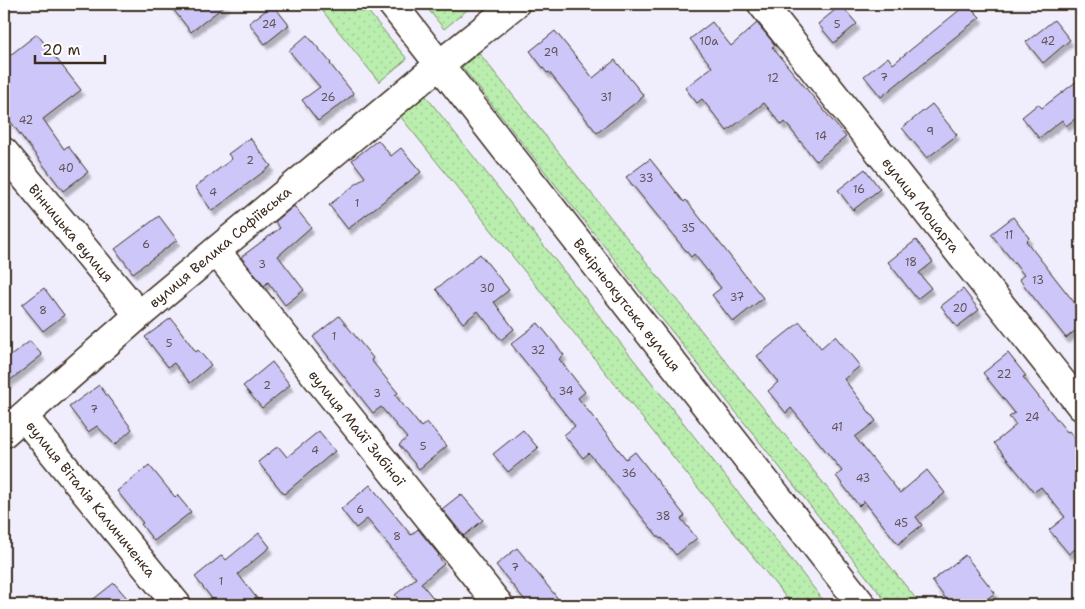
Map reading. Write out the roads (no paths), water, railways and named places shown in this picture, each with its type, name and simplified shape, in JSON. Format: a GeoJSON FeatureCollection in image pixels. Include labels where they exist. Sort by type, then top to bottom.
{"type":"FeatureCollection","features":[{"type":"Feature","properties":{"kind":"street","name":"Вечірньокутська вулиця"},"geometry":{"type":"LineString","coordinates":[[392,4],[862,605]]}},
{"type":"Feature","properties":{"kind":"street"},"geometry":{"type":"LineString","coordinates":[[439,65],[516,4]]}},
{"type":"Feature","properties":{"kind":"street","name":"вулиця Моцарта"},"geometry":{"type":"LineString","coordinates":[[762,4],[1081,406]]}},
{"type":"Feature","properties":{"kind":"street","name":"вулиця Велика Софіївська"},"geometry":{"type":"LineString","coordinates":[[14,425],[139,315],[439,65]]}},
{"type":"Feature","properties":{"kind":"street","name":"Вінницька вулиця"},"geometry":{"type":"LineString","coordinates":[[4,152],[139,315]]}},
{"type":"Feature","properties":{"kind":"street","name":"вулиця Майї Зибіної"},"geometry":{"type":"LineString","coordinates":[[216,251],[499,605]]}},
{"type":"Feature","properties":{"kind":"street","name":"вулиця Віталія Калиниченка"},"geometry":{"type":"LineString","coordinates":[[14,425],[177,605]]}}]}
